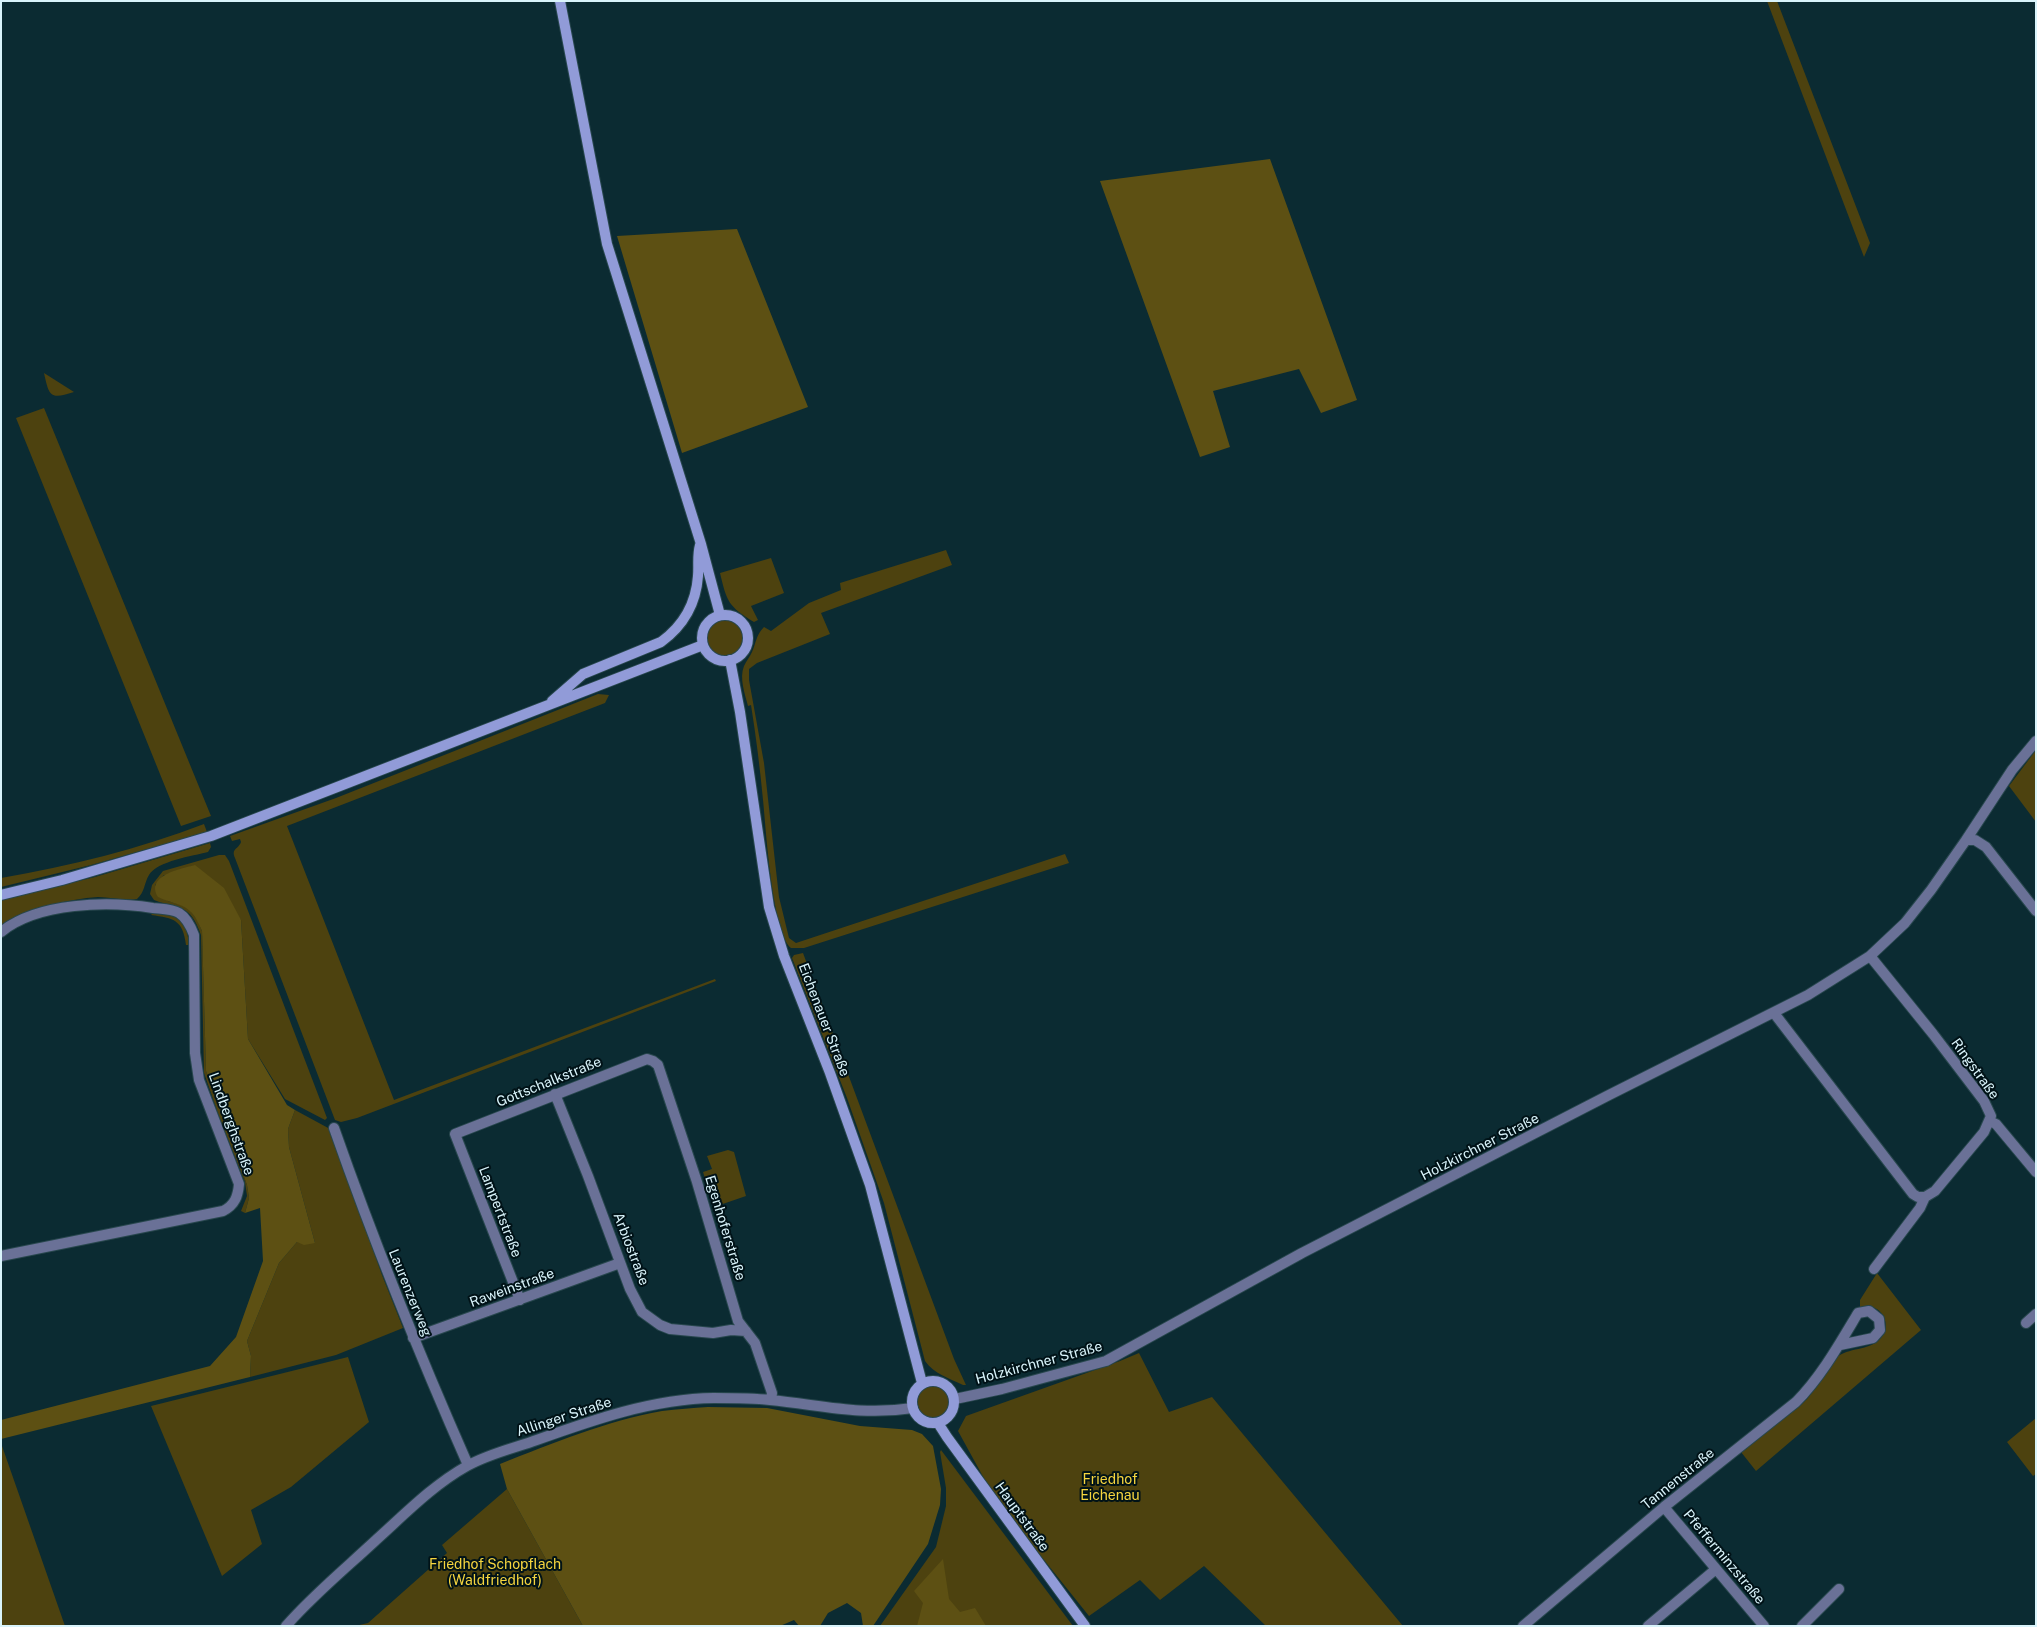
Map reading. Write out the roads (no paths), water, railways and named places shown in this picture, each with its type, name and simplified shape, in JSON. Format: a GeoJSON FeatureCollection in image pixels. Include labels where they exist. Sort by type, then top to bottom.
{"type":"FeatureCollection","features":[{"type":"Feature","properties":{"kind":"main road"},"geometry":{"type":"LineString","coordinates":[[560,1],[607,244],[701,544],[720,615]]}},
{"type":"Feature","properties":{"kind":"main road"},"geometry":{"type":"LineString","coordinates":[[545,706],[583,674],[661,642],[672,634],[690,611],[694,600],[698,576],[697,557],[701,544]]}},
{"type":"Feature","properties":{"kind":"main road"},"geometry":{"type":"LineString","coordinates":[[720,615],[735,617],[741,622],[748,633],[747,645],[744,650],[730,660],[717,659],[706,651],[703,645],[705,626],[709,621],[720,615]]}},
{"type":"Feature","properties":{"kind":"main road"},"geometry":{"type":"LineString","coordinates":[[1,895],[62,880],[212,836],[703,645]]}},
{"type":"Feature","properties":{"kind":"main road","name":"Eichenauer Straße"},"geometry":{"type":"LineString","coordinates":[[730,660],[740,712],[769,907],[784,956],[830,1073],[870,1185],[922,1383]]}},
{"type":"Feature","properties":{"kind":"main road"},"geometry":{"type":"LineString","coordinates":[[932,1380],[946,1384],[951,1389],[955,1399],[954,1409],[950,1415],[938,1422],[924,1421],[913,1408],[914,1393],[922,1383],[932,1380]]}},
{"type":"Feature","properties":{"kind":"main road","name":"Hauptstraße"},"geometry":{"type":"LineString","coordinates":[[938,1422],[1085,1626]]}},
{"type":"Feature","properties":{"kind":"street","name":"Holzkirchner Straße"},"geometry":{"type":"LineString","coordinates":[[955,1399],[1002,1389],[1106,1361],[1302,1253],[1808,995],[1870,956],[1905,923],[1971,840],[2012,770],[2036,742]]}},
{"type":"Feature","properties":{"kind":"street"},"geometry":{"type":"LineString","coordinates":[[1971,840],[1986,847],[2036,911]]}},
{"type":"Feature","properties":{"kind":"street","name":"Lindberghstraße"},"geometry":{"type":"LineString","coordinates":[[1,932],[29,918],[53,910],[86,904],[119,904],[172,911],[186,919],[194,935],[195,1053],[199,1080],[239,1184],[236,1199],[223,1211],[1,1256]]}},
{"type":"Feature","properties":{"kind":"street","name":"Ringstraße"},"geometry":{"type":"LineString","coordinates":[[1870,956],[1933,1034],[1984,1101],[1990,1113],[1984,1132],[1936,1191],[1925,1197],[1920,1208],[1874,1269]]}},
{"type":"Feature","properties":{"kind":"street"},"geometry":{"type":"LineString","coordinates":[[1774,1013],[1913,1194],[1918,1197],[1925,1197]]}},
{"type":"Feature","properties":{"kind":"street","name":"Gottschalkstraße"},"geometry":{"type":"LineString","coordinates":[[455,1134],[646,1060],[653,1061]]}},
{"type":"Feature","properties":{"kind":"street","name":"Egenhoferstraße"},"geometry":{"type":"LineString","coordinates":[[653,1061],[658,1065],[697,1182],[738,1321],[756,1343],[772,1393],[772,1400]]}},
{"type":"Feature","properties":{"kind":"street","name":"Arbiostraße"},"geometry":{"type":"LineString","coordinates":[[555,1094],[591,1183],[620,1263],[642,1312],[660,1326],[679,1330],[713,1333],[731,1330],[746,1331]]}},
{"type":"Feature","properties":{"kind":"street"},"geometry":{"type":"LineString","coordinates":[[1989,1121],[1996,1124],[2036,1172]]}},
{"type":"Feature","properties":{"kind":"street","name":"Laurenzerweg"},"geometry":{"type":"LineString","coordinates":[[334,1128],[426,1372],[468,1465]]}},
{"type":"Feature","properties":{"kind":"street","name":"Lampertstraße"},"geometry":{"type":"LineString","coordinates":[[455,1134],[520,1300]]}},
{"type":"Feature","properties":{"kind":"street","name":"Raweinstraße"},"geometry":{"type":"LineString","coordinates":[[413,1338],[620,1263]]}},
{"type":"Feature","properties":{"kind":"street"},"geometry":{"type":"LineString","coordinates":[[2026,1323],[2036,1314]]}},
{"type":"Feature","properties":{"kind":"street","name":"Tannenstraße"},"geometry":{"type":"LineString","coordinates":[[1523,1626],[1664,1507],[1796,1402],[1807,1391],[1828,1359],[1840,1345]]}},
{"type":"Feature","properties":{"kind":"street","name":"Allinger Straße"},"geometry":{"type":"LineString","coordinates":[[286,1626],[326,1586],[426,1496],[468,1465],[575,1426],[641,1407],[710,1398],[772,1400],[861,1412],[913,1408]]}},
{"type":"Feature","properties":{"kind":"street","name":"Pfefferminzstraße"},"geometry":{"type":"LineString","coordinates":[[1664,1507],[1764,1626]]}},
{"type":"Feature","properties":{"kind":"street"},"geometry":{"type":"LineString","coordinates":[[1648,1626],[1716,1569]]}},
{"type":"Feature","properties":{"kind":"street"},"geometry":{"type":"LineString","coordinates":[[1802,1626],[1839,1589]]}},
{"type":"Feature","properties":{"kind":"park label","name":"Friedhof Eichenau"},"geometry":{"type":"Point","coordinates":[1110,1488]}},
{"type":"Feature","properties":{"kind":"park label","name":"Friedhof Schopflach (Waldfriedhof)"},"geometry":{"type":"Point","coordinates":[495,1574]}}]}
